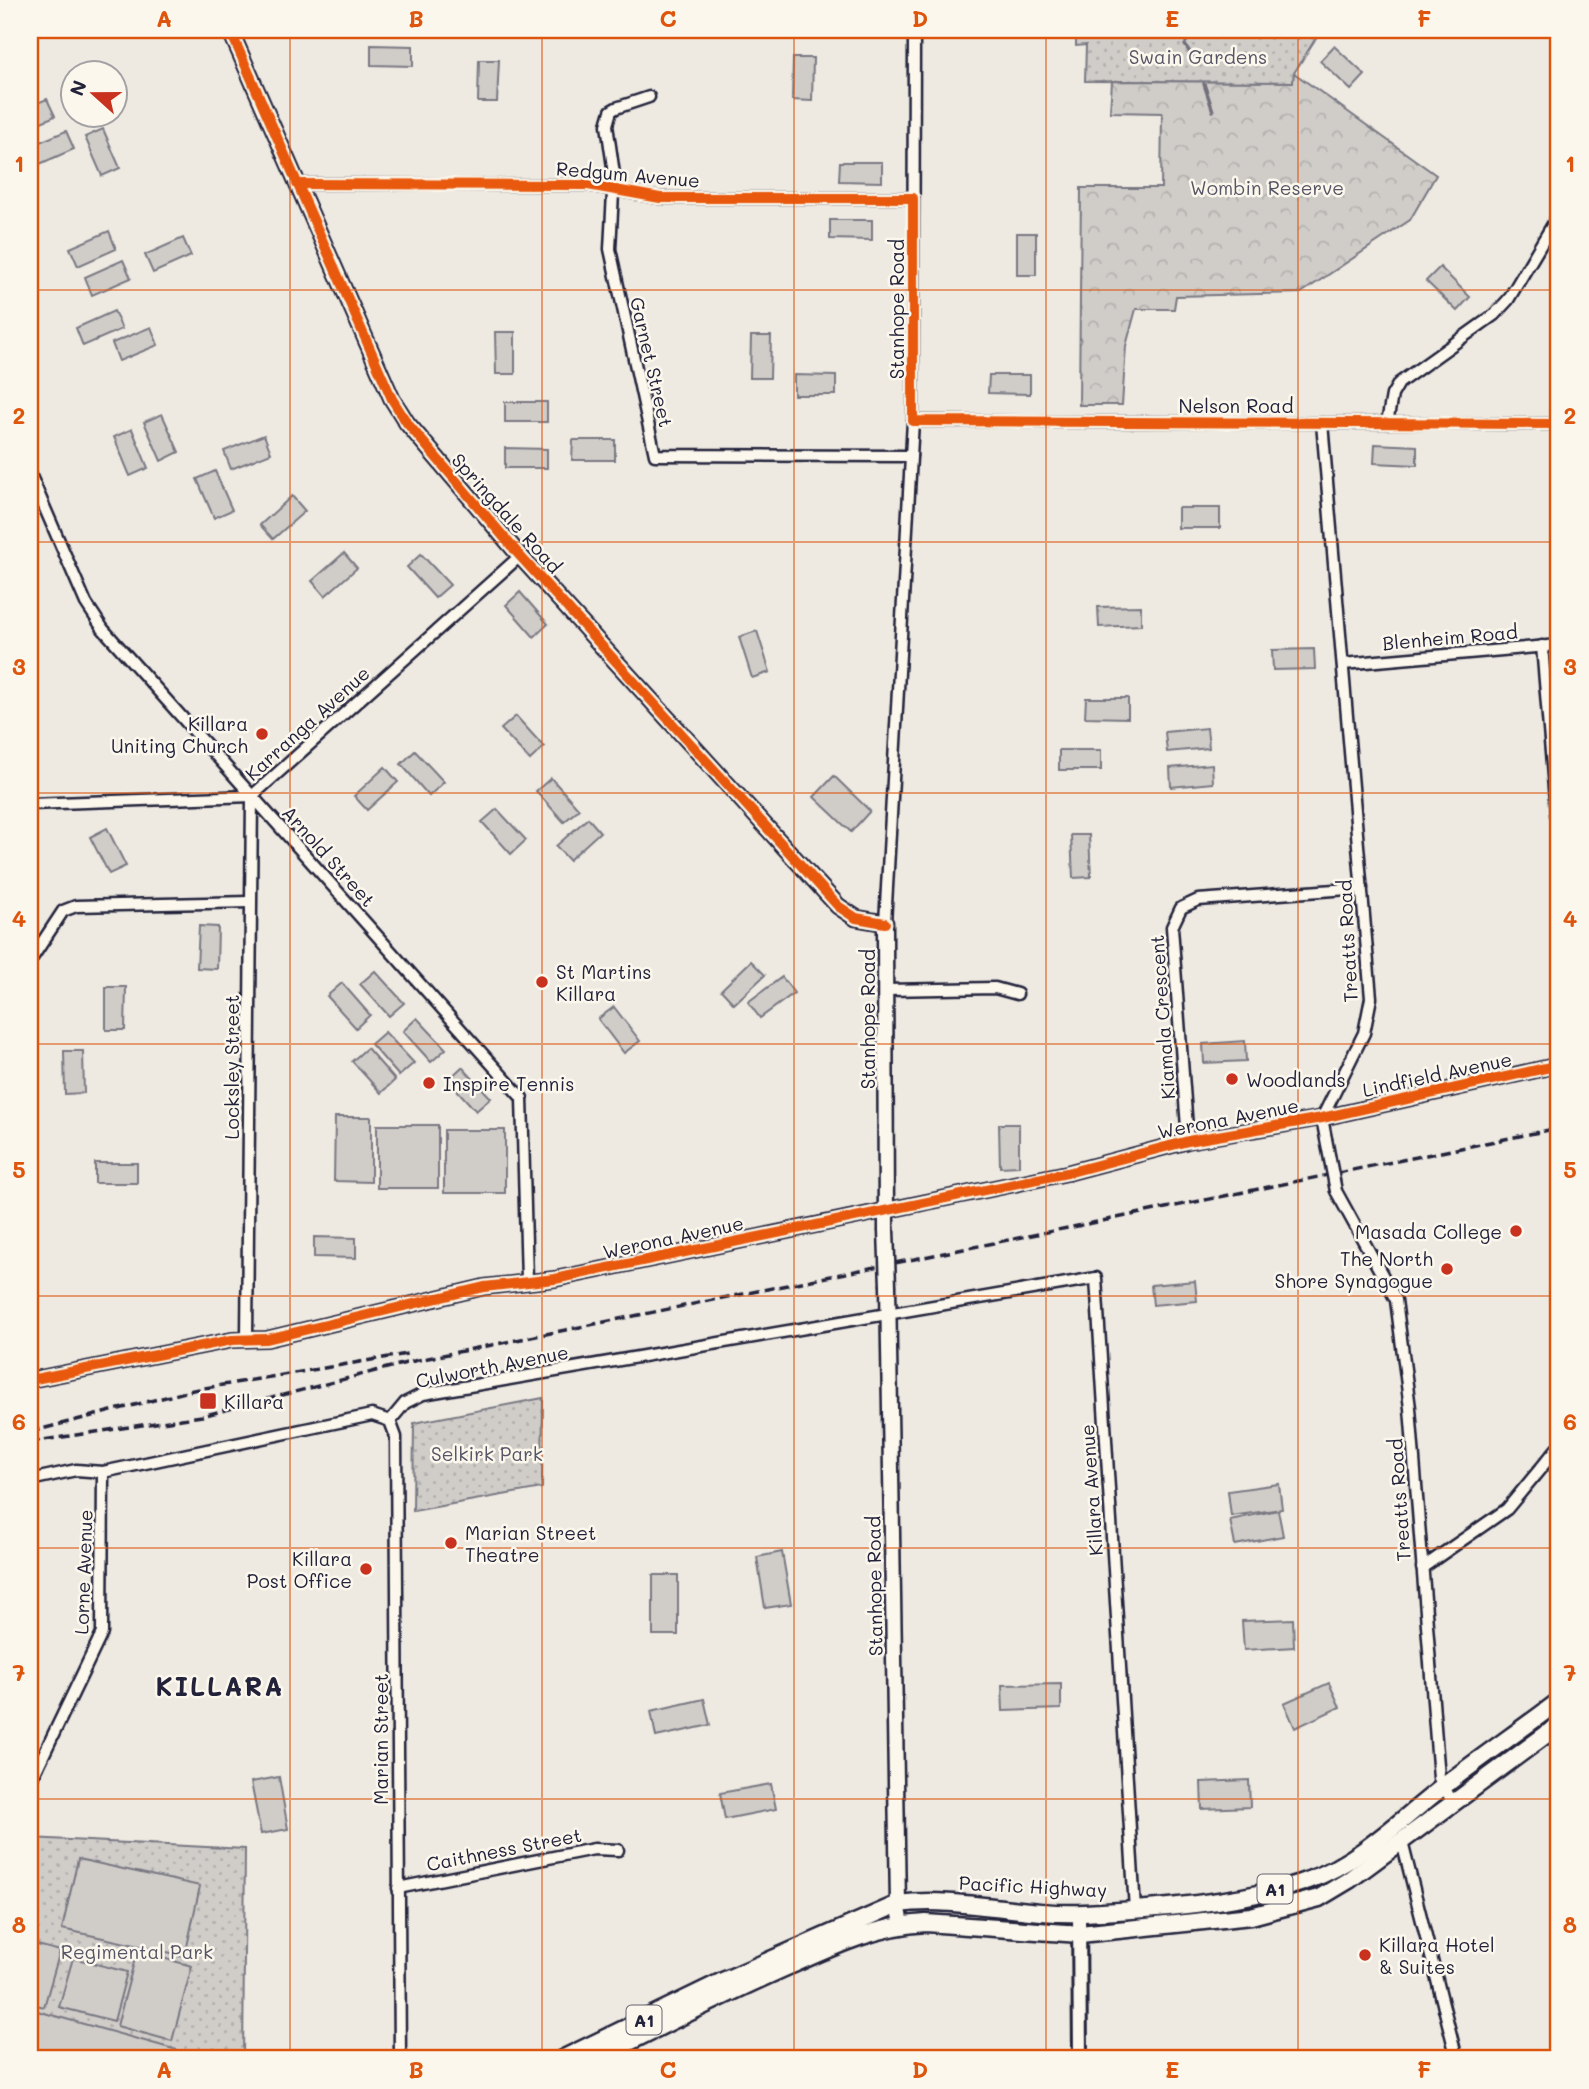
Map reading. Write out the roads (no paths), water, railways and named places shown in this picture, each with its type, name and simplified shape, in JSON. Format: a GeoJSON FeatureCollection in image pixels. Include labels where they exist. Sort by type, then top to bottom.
{"type":"FeatureCollection","features":[{"type":"Feature","properties":{"kind":"highway","name":"Pacific Highway"},"geometry":{"type":"LineString","coordinates":[[562,2059],[725,1980],[898,1904],[926,1900],[1079,1913],[1135,1910],[1249,1895],[1310,1880],[1343,1864],[1398,1826],[1443,1787],[1559,1701]]}},
{"type":"Feature","properties":{"kind":"highway","name":"A1"},"geometry":{"type":"LineString","coordinates":[[595,2059],[784,1968],[865,1933],[902,1924],[956,1924],[1080,1934],[1251,1916],[1319,1898],[1402,1842],[1559,1725]]}},
{"type":"Feature","properties":{"kind":"main road","name":"Springdale Road"},"geometry":{"type":"LineString","coordinates":[[230,30],[391,399],[421,443],[838,906],[856,918],[886,923]]}},
{"type":"Feature","properties":{"kind":"main road","name":"Stanhope Road"},"geometry":{"type":"LineString","coordinates":[[886,923],[886,1230],[898,1904],[902,1924]]}},
{"type":"Feature","properties":{"kind":"street","name":"Stanhope Road"},"geometry":{"type":"LineString","coordinates":[[886,923],[913,421],[914,30]]}},
{"type":"Feature","properties":{"kind":"street"},"geometry":{"type":"LineString","coordinates":[[613,189],[608,117],[616,108],[649,97]]}},
{"type":"Feature","properties":{"kind":"street","name":"Redgum Avenue"},"geometry":{"type":"LineString","coordinates":[[297,184],[588,185],[660,198],[913,198]]}},
{"type":"Feature","properties":{"kind":"street","name":"Garnet Street"},"geometry":{"type":"LineString","coordinates":[[613,189],[610,249],[655,455],[911,456]]}},
{"type":"Feature","properties":{"kind":"street"},"geometry":{"type":"LineString","coordinates":[[1387,423],[1392,395],[1399,383],[1494,315],[1508,300],[1559,214]]}},
{"type":"Feature","properties":{"kind":"street","name":"Nelson Road"},"geometry":{"type":"LineString","coordinates":[[913,421],[1559,424]]}},
{"type":"Feature","properties":{"kind":"street","name":"Treatts Road"},"geometry":{"type":"LineString","coordinates":[[1322,423],[1371,998],[1364,1033],[1322,1118],[1336,1191],[1396,1300],[1410,1408],[1443,1787],[1453,1803]]}},
{"type":"Feature","properties":{"kind":"street","name":"Arnold Street"},"geometry":{"type":"LineString","coordinates":[[30,474],[86,603],[103,629],[522,1098],[527,1280]]}},
{"type":"Feature","properties":{"kind":"street","name":"Karranga Avenue"},"geometry":{"type":"LineString","coordinates":[[30,804],[252,796],[520,556]]}},
{"type":"Feature","properties":{"kind":"street","name":"Blenheim Road"},"geometry":{"type":"LineString","coordinates":[[1343,664],[1559,645]]}},
{"type":"Feature","properties":{"kind":"street"},"geometry":{"type":"LineString","coordinates":[[1542,646],[1559,846]]}},
{"type":"Feature","properties":{"kind":"street","name":"Locksley Street"},"geometry":{"type":"LineString","coordinates":[[247,1339],[252,796]]}},
{"type":"Feature","properties":{"kind":"street","name":"Kiamala Crescent"},"geometry":{"type":"LineString","coordinates":[[1188,1141],[1172,927],[1181,908],[1198,900],[1362,888]]}},
{"type":"Feature","properties":{"kind":"street"},"geometry":{"type":"LineString","coordinates":[[30,961],[64,911],[76,906],[250,902]]}},
{"type":"Feature","properties":{"kind":"street"},"geometry":{"type":"LineString","coordinates":[[886,990],[995,988],[1017,994]]}},
{"type":"Feature","properties":{"kind":"street","name":"Lindfield Avenue"},"geometry":{"type":"LineString","coordinates":[[1322,1118],[1559,1065]]}},
{"type":"Feature","properties":{"kind":"street","name":"Werona Avenue"},"geometry":{"type":"LineString","coordinates":[[30,1380],[247,1339],[267,1339],[527,1280],[555,1279],[1067,1173],[1188,1141],[1322,1118]]}},
{"type":"Feature","properties":{"kind":"street","name":"Killara Avenue"},"geometry":{"type":"LineString","coordinates":[[889,1312],[1096,1278],[1135,1910]]}},
{"type":"Feature","properties":{"kind":"street","name":"Culworth Avenue"},"geometry":{"type":"LineString","coordinates":[[390,1420],[405,1404],[423,1394],[889,1312]]}},
{"type":"Feature","properties":{"kind":"street"},"geometry":{"type":"LineString","coordinates":[[30,1480],[76,1470],[103,1472],[372,1415],[390,1420]]}},
{"type":"Feature","properties":{"kind":"street","name":"Marian Street"},"geometry":{"type":"LineString","coordinates":[[390,1420],[396,1437],[400,2059]]}},
{"type":"Feature","properties":{"kind":"street"},"geometry":{"type":"LineString","coordinates":[[1422,1567],[1507,1509],[1559,1446]]}},
{"type":"Feature","properties":{"kind":"street","name":"Lorne Avenue"},"geometry":{"type":"LineString","coordinates":[[30,1783],[100,1641],[103,1472]]}},
{"type":"Feature","properties":{"kind":"street"},"geometry":{"type":"LineString","coordinates":[[1402,1842],[1457,2059]]}},
{"type":"Feature","properties":{"kind":"street","name":"Caithness Street"},"geometry":{"type":"LineString","coordinates":[[398,1888],[594,1849],[618,1850]]}},
{"type":"Feature","properties":{"kind":"street"},"geometry":{"type":"LineString","coordinates":[[1079,1913],[1080,2059]]}},
{"type":"Feature","properties":{"kind":"waterway"},"geometry":{"type":"LineString","coordinates":[[1186,42],[1187,36]]}},
{"type":"Feature","properties":{"kind":"waterway"},"geometry":{"type":"LineString","coordinates":[[1185,45],[1197,63]]}},
{"type":"Feature","properties":{"kind":"waterway"},"geometry":{"type":"LineString","coordinates":[[1204,84],[1213,111]]}},
{"type":"Feature","properties":{"kind":"railway"},"geometry":{"type":"LineString","coordinates":[[30,1442],[202,1416],[418,1360],[1559,1128]]}},
{"type":"Feature","properties":{"kind":"railway"},"geometry":{"type":"LineString","coordinates":[[30,1432],[193,1390],[407,1354]]}},
{"type":"Feature","properties":{"kind":"place","name":"Killara Uniting Church"},"geometry":{"type":"Point","coordinates":[262,734]}},
{"type":"Feature","properties":{"kind":"place","name":"St Martins Killara"},"geometry":{"type":"Point","coordinates":[542,982]}},
{"type":"Feature","properties":{"kind":"place","name":"Woodlands"},"geometry":{"type":"Point","coordinates":[1232,1079]}},
{"type":"Feature","properties":{"kind":"place","name":"Inspire Tennis"},"geometry":{"type":"Point","coordinates":[429,1083]}},
{"type":"Feature","properties":{"kind":"place","name":"Masada College"},"geometry":{"type":"Point","coordinates":[1516,1231]}},
{"type":"Feature","properties":{"kind":"place","name":"The North Shore Synagogue"},"geometry":{"type":"Point","coordinates":[1447,1269]}},
{"type":"Feature","properties":{"kind":"place","name":"Killara"},"geometry":{"type":"Point","coordinates":[208,1401]}},
{"type":"Feature","properties":{"kind":"place","name":"Marian Street Theatre"},"geometry":{"type":"Point","coordinates":[451,1543]}},
{"type":"Feature","properties":{"kind":"place","name":"Killara Post Office"},"geometry":{"type":"Point","coordinates":[366,1569]}},
{"type":"Feature","properties":{"kind":"place","name":"Killara Hotel & Suites"},"geometry":{"type":"Point","coordinates":[1365,1955]}},
{"type":"Feature","properties":{"kind":"district","name":"KILLARA"},"geometry":{"type":"Point","coordinates":[220,1686]}},
{"type":"Feature","properties":{"kind":"park label","name":"Swain Gardens"},"geometry":{"type":"Point","coordinates":[1198,56]}},
{"type":"Feature","properties":{"kind":"park label","name":"Wombin Reserve"},"geometry":{"type":"Point","coordinates":[1267,187]}},
{"type":"Feature","properties":{"kind":"park label","name":"Selkirk Park"},"geometry":{"type":"Point","coordinates":[487,1453]}},
{"type":"Feature","properties":{"kind":"park label","name":"Regimental Park"},"geometry":{"type":"Point","coordinates":[137,1951]}}]}
